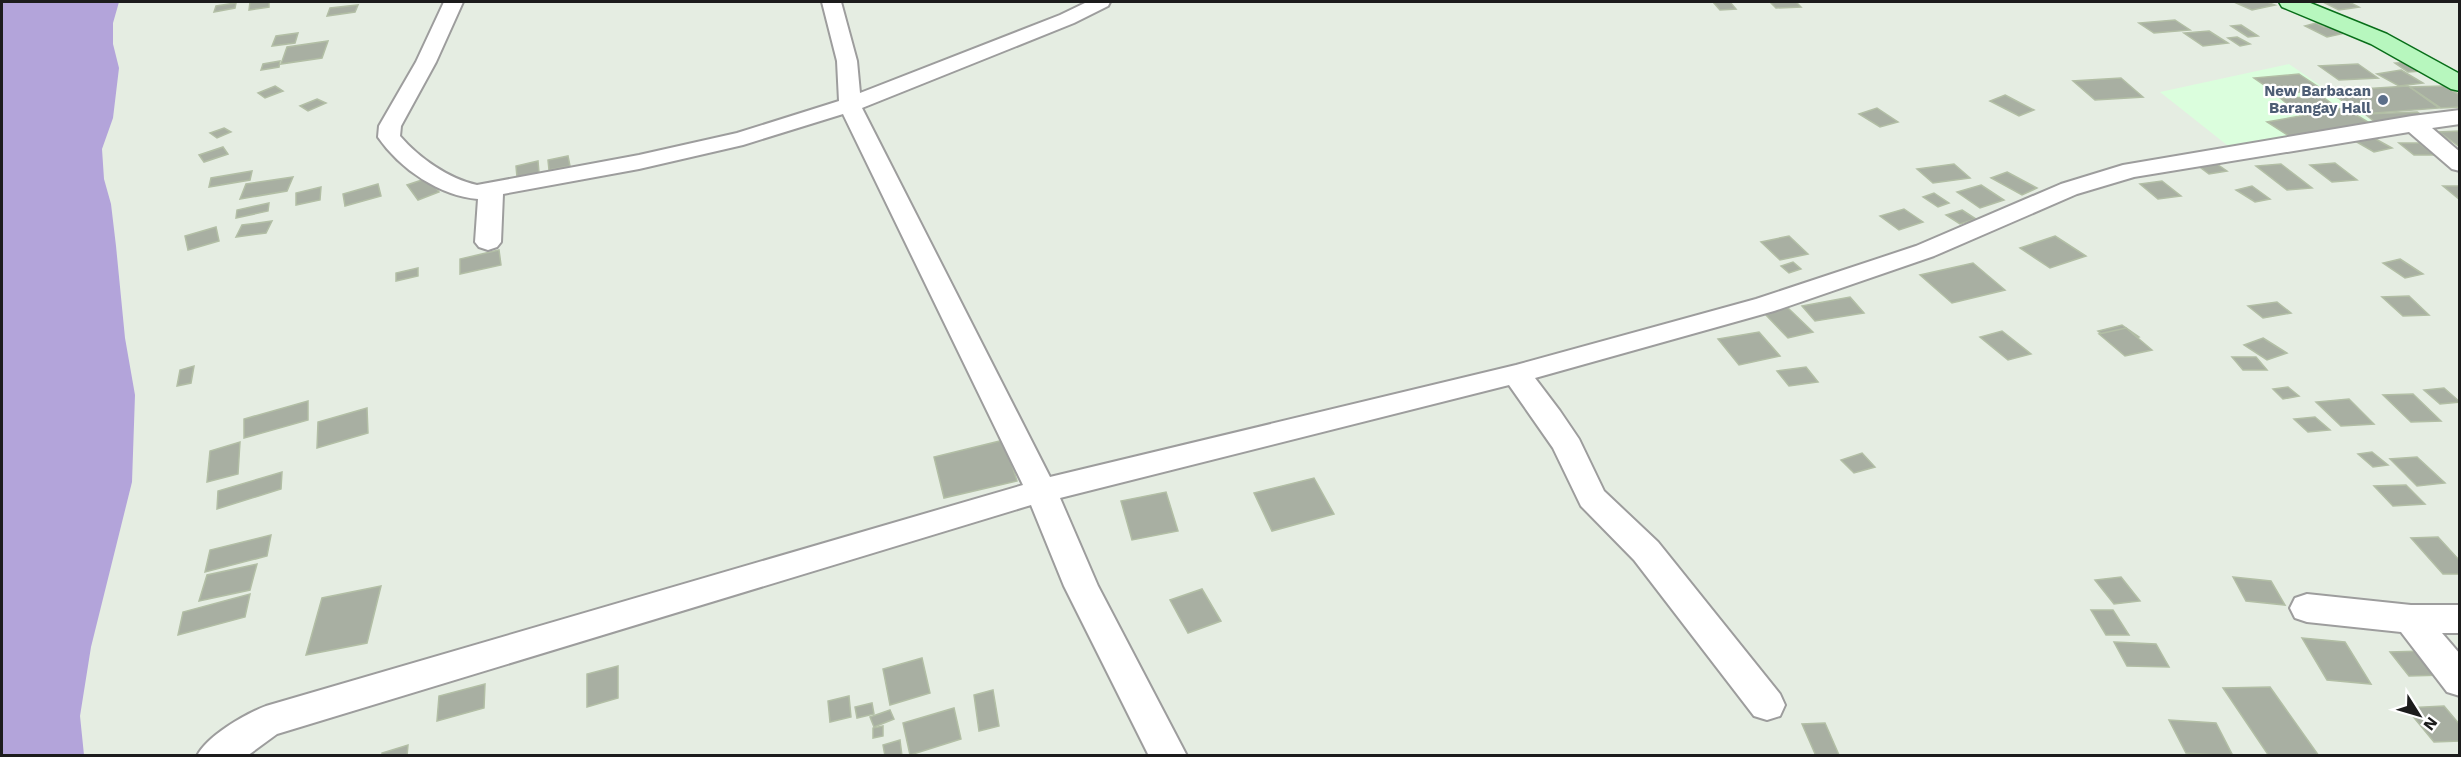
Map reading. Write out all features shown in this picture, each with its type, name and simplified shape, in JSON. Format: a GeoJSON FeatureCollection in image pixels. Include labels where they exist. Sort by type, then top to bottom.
{"type":"FeatureCollection","features":[{"type":"Feature","properties":{"kind":"street"},"geometry":{"type":"LineString","coordinates":[[453,2],[426,62],[390,126],[389,137],[396,148],[453,186],[471,191],[491,191],[743,138],[850,105],[1067,19],[1101,2]]}},
{"type":"Feature","properties":{"kind":"street"},"geometry":{"type":"LineString","coordinates":[[831,2],[847,62],[850,105],[1041,491],[1081,586],[1168,756]]}},
{"type":"Feature","properties":{"kind":"street"},"geometry":{"type":"LineString","coordinates":[[2290,2],[2379,39],[2460,84]]}},
{"type":"Feature","properties":{"kind":"street"},"geometry":{"type":"LineString","coordinates":[[216,756],[266,722],[1041,491],[1516,374],[1765,305],[1925,251],[2069,189],[2131,170],[2460,117]]}},
{"type":"Feature","properties":{"kind":"street"},"geometry":{"type":"LineString","coordinates":[[2412,123],[2460,164]]}},
{"type":"Feature","properties":{"kind":"street"},"geometry":{"type":"LineString","coordinates":[[488,242],[491,191]]}},
{"type":"Feature","properties":{"kind":"street"},"geometry":{"type":"LineString","coordinates":[[1516,374],[1550,418],[1568,447],[1592,498],[1646,551],[1767,705]]}},
{"type":"Feature","properties":{"kind":"street"},"geometry":{"type":"LineString","coordinates":[[2307,608],[2410,619],[2460,619]]}},
{"type":"Feature","properties":{"kind":"street"},"geometry":{"type":"LineString","coordinates":[[2410,619],[2460,681]]}},
{"type":"Feature","properties":{"kind":"shaded area"},"geometry":{"type":"Polygon","coordinates":[[[2,2],[119,2],[113,23],[113,44],[119,68],[113,118],[102,149],[104,179],[111,204],[125,338],[135,395],[132,482],[91,647],[80,716],[84,755],[2,755],[2,2]]]}},
{"type":"Feature","properties":{"kind":"shaded area"},"geometry":{"type":"Polygon","coordinates":[[[2289,64],[2376,124],[2237,153],[2160,92],[2289,64]]]}},
{"type":"Feature","properties":{"kind":"building"},"geometry":{"type":"Polygon","coordinates":[[[250,2],[269,2],[269,7],[249,10],[250,2]]]}},
{"type":"Feature","properties":{"kind":"building"},"geometry":{"type":"Polygon","coordinates":[[[1713,2],[1730,2],[1736,9],[1720,10],[1713,2]]]}},
{"type":"Feature","properties":{"kind":"building"},"geometry":{"type":"Polygon","coordinates":[[[1770,2],[1796,2],[1801,7],[1776,8],[1770,2]]]}},
{"type":"Feature","properties":{"kind":"building"},"geometry":{"type":"Polygon","coordinates":[[[2234,2],[2267,2],[2275,5],[2252,10],[2234,2]]]}},
{"type":"Feature","properties":{"kind":"building"},"geometry":{"type":"Polygon","coordinates":[[[2323,2],[2349,2],[2359,7],[2339,10],[2323,2]]]}},
{"type":"Feature","properties":{"kind":"building"},"geometry":{"type":"Polygon","coordinates":[[[236,3],[235,8],[214,12],[216,6],[236,3]]]}},
{"type":"Feature","properties":{"kind":"building"},"geometry":{"type":"Polygon","coordinates":[[[358,5],[355,12],[327,16],[330,8],[358,5]]]}},
{"type":"Feature","properties":{"kind":"building"},"geometry":{"type":"Polygon","coordinates":[[[2175,20],[2190,30],[2154,33],[2139,23],[2175,20]]]}},
{"type":"Feature","properties":{"kind":"building"},"geometry":{"type":"Polygon","coordinates":[[[2316,23],[2324,27],[2336,25],[2350,32],[2327,37],[2305,26],[2316,23]]]}},
{"type":"Feature","properties":{"kind":"building"},"geometry":{"type":"Polygon","coordinates":[[[2241,25],[2258,36],[2248,37],[2231,26],[2241,25]]]}},
{"type":"Feature","properties":{"kind":"building"},"geometry":{"type":"Polygon","coordinates":[[[2209,31],[2228,43],[2203,46],[2184,33],[2209,31]]]}},
{"type":"Feature","properties":{"kind":"building"},"geometry":{"type":"Polygon","coordinates":[[[298,33],[295,43],[272,46],[276,36],[298,33]]]}},
{"type":"Feature","properties":{"kind":"building"},"geometry":{"type":"Polygon","coordinates":[[[2237,37],[2250,44],[2240,46],[2228,38],[2237,37]]]}},
{"type":"Feature","properties":{"kind":"building"},"geometry":{"type":"Polygon","coordinates":[[[328,41],[322,58],[281,64],[287,47],[328,41]]]}},
{"type":"Feature","properties":{"kind":"building"},"geometry":{"type":"Polygon","coordinates":[[[280,61],[279,67],[261,70],[263,64],[280,61]]]}},
{"type":"Feature","properties":{"kind":"building"},"geometry":{"type":"Polygon","coordinates":[[[2411,62],[2424,71],[2408,72],[2395,63],[2411,62]]]}},
{"type":"Feature","properties":{"kind":"building"},"geometry":{"type":"Polygon","coordinates":[[[2358,64],[2378,78],[2339,80],[2319,66],[2358,64]]]}},
{"type":"Feature","properties":{"kind":"building"},"geometry":{"type":"Polygon","coordinates":[[[2401,70],[2423,83],[2399,86],[2377,74],[2401,70]]]}},
{"type":"Feature","properties":{"kind":"building"},"geometry":{"type":"Polygon","coordinates":[[[2299,74],[2323,90],[2277,94],[2254,78],[2299,74]]]}},
{"type":"Feature","properties":{"kind":"building"},"geometry":{"type":"Polygon","coordinates":[[[2121,78],[2143,97],[2095,100],[2073,81],[2121,78]]]}},
{"type":"Feature","properties":{"kind":"building"},"geometry":{"type":"Polygon","coordinates":[[[275,86],[283,91],[265,98],[258,93],[275,86]]]}},
{"type":"Feature","properties":{"kind":"building"},"geometry":{"type":"Polygon","coordinates":[[[2408,86],[2439,108],[2362,114],[2328,91],[2408,86]]]}},
{"type":"Feature","properties":{"kind":"building"},"geometry":{"type":"Polygon","coordinates":[[[2444,86],[2460,95],[2460,107],[2441,108],[2410,87],[2444,86]]]}},
{"type":"Feature","properties":{"kind":"building"},"geometry":{"type":"Polygon","coordinates":[[[2005,95],[2034,110],[2019,116],[1990,101],[2005,95]]]}},
{"type":"Feature","properties":{"kind":"building"},"geometry":{"type":"Polygon","coordinates":[[[2323,97],[2339,109],[2295,110],[2280,98],[2323,97]]]}},
{"type":"Feature","properties":{"kind":"building"},"geometry":{"type":"Polygon","coordinates":[[[317,99],[326,103],[308,111],[300,106],[317,99]]]}},
{"type":"Feature","properties":{"kind":"building"},"geometry":{"type":"Polygon","coordinates":[[[1877,108],[1898,122],[1880,127],[1859,114],[1877,108]]]}},
{"type":"Feature","properties":{"kind":"building"},"geometry":{"type":"Polygon","coordinates":[[[2345,108],[2373,125],[2292,138],[2267,122],[2345,108]]]}},
{"type":"Feature","properties":{"kind":"building"},"geometry":{"type":"Polygon","coordinates":[[[2417,112],[2428,119],[2375,122],[2365,114],[2417,112]]]}},
{"type":"Feature","properties":{"kind":"building"},"geometry":{"type":"Polygon","coordinates":[[[224,128],[231,132],[217,138],[210,133],[224,128]]]}},
{"type":"Feature","properties":{"kind":"building"},"geometry":{"type":"Polygon","coordinates":[[[2460,131],[2460,147],[2439,132],[2460,131]]]}},
{"type":"Feature","properties":{"kind":"building"},"geometry":{"type":"Polygon","coordinates":[[[2372,137],[2392,148],[2374,152],[2355,141],[2372,137]]]}},
{"type":"Feature","properties":{"kind":"building"},"geometry":{"type":"Polygon","coordinates":[[[2399,143],[2419,143],[2434,155],[2414,155],[2399,143]]]}},
{"type":"Feature","properties":{"kind":"building"},"geometry":{"type":"Polygon","coordinates":[[[223,147],[228,154],[204,162],[199,155],[223,147]]]}},
{"type":"Feature","properties":{"kind":"building"},"geometry":{"type":"Polygon","coordinates":[[[568,156],[570,166],[549,170],[548,160],[568,156]]]}},
{"type":"Feature","properties":{"kind":"building"},"geometry":{"type":"Polygon","coordinates":[[[538,161],[539,173],[517,177],[516,166],[538,161]]]}},
{"type":"Feature","properties":{"kind":"building"},"geometry":{"type":"Polygon","coordinates":[[[2214,162],[2227,171],[2209,174],[2197,165],[2214,162]]]}},
{"type":"Feature","properties":{"kind":"building"},"geometry":{"type":"Polygon","coordinates":[[[2335,163],[2357,180],[2332,182],[2310,165],[2335,163]]]}},
{"type":"Feature","properties":{"kind":"building"},"geometry":{"type":"Polygon","coordinates":[[[1954,164],[1970,178],[1933,183],[1917,169],[1954,164]]]}},
{"type":"Feature","properties":{"kind":"building"},"geometry":{"type":"Polygon","coordinates":[[[2281,164],[2312,188],[2287,190],[2256,166],[2281,164]]]}},
{"type":"Feature","properties":{"kind":"building"},"geometry":{"type":"Polygon","coordinates":[[[252,171],[250,180],[209,187],[211,178],[252,171]]]}},
{"type":"Feature","properties":{"kind":"building"},"geometry":{"type":"Polygon","coordinates":[[[2007,172],[2037,188],[2022,195],[1991,178],[2007,172]]]}},
{"type":"Feature","properties":{"kind":"building"},"geometry":{"type":"Polygon","coordinates":[[[293,177],[287,191],[240,199],[246,184],[293,177]]]}},
{"type":"Feature","properties":{"kind":"building"},"geometry":{"type":"Polygon","coordinates":[[[428,178],[439,192],[418,200],[407,185],[428,178]]]}},
{"type":"Feature","properties":{"kind":"building"},"geometry":{"type":"Polygon","coordinates":[[[2162,181],[2181,196],[2158,199],[2140,184],[2162,181]]]}},
{"type":"Feature","properties":{"kind":"building"},"geometry":{"type":"Polygon","coordinates":[[[378,184],[381,196],[345,206],[343,194],[378,184]]]}},
{"type":"Feature","properties":{"kind":"building"},"geometry":{"type":"Polygon","coordinates":[[[1981,185],[2004,200],[1980,208],[1957,192],[1981,185]]]}},
{"type":"Feature","properties":{"kind":"building"},"geometry":{"type":"Polygon","coordinates":[[[2252,186],[2270,199],[2255,202],[2236,190],[2252,186]]]}},
{"type":"Feature","properties":{"kind":"building"},"geometry":{"type":"Polygon","coordinates":[[[2443,186],[2460,186],[2460,200],[2443,186]]]}},
{"type":"Feature","properties":{"kind":"building"},"geometry":{"type":"Polygon","coordinates":[[[321,187],[320,200],[296,205],[296,193],[321,187]]]}},
{"type":"Feature","properties":{"kind":"building"},"geometry":{"type":"Polygon","coordinates":[[[1934,193],[1949,203],[1938,207],[1923,197],[1934,193]]]}},
{"type":"Feature","properties":{"kind":"building"},"geometry":{"type":"Polygon","coordinates":[[[269,203],[268,211],[236,218],[237,210],[269,203]]]}},
{"type":"Feature","properties":{"kind":"building"},"geometry":{"type":"Polygon","coordinates":[[[1904,209],[1923,222],[1899,230],[1880,216],[1904,209]]]}},
{"type":"Feature","properties":{"kind":"building"},"geometry":{"type":"Polygon","coordinates":[[[1962,210],[1976,219],[1960,224],[1946,215],[1962,210]]]}},
{"type":"Feature","properties":{"kind":"building"},"geometry":{"type":"Polygon","coordinates":[[[272,221],[266,233],[236,237],[242,225],[272,221]]]}},
{"type":"Feature","properties":{"kind":"building"},"geometry":{"type":"Polygon","coordinates":[[[216,227],[219,241],[188,250],[185,236],[216,227]]]}},
{"type":"Feature","properties":{"kind":"building"},"geometry":{"type":"Polygon","coordinates":[[[1789,236],[1808,254],[1780,260],[1761,242],[1789,236]]]}},
{"type":"Feature","properties":{"kind":"building"},"geometry":{"type":"Polygon","coordinates":[[[2055,236],[2086,256],[2050,268],[2020,248],[2055,236]]]}},
{"type":"Feature","properties":{"kind":"building"},"geometry":{"type":"Polygon","coordinates":[[[499,250],[501,265],[460,274],[460,259],[499,250]]]}},
{"type":"Feature","properties":{"kind":"building"},"geometry":{"type":"Polygon","coordinates":[[[2400,259],[2423,274],[2405,278],[2383,263],[2400,259]]]}},
{"type":"Feature","properties":{"kind":"building"},"geometry":{"type":"Polygon","coordinates":[[[1793,262],[1801,269],[1789,273],[1781,266],[1793,262]]]}},
{"type":"Feature","properties":{"kind":"building"},"geometry":{"type":"Polygon","coordinates":[[[1973,263],[2005,290],[1952,303],[1920,275],[1973,263]]]}},
{"type":"Feature","properties":{"kind":"building"},"geometry":{"type":"Polygon","coordinates":[[[418,268],[418,276],[396,281],[396,273],[418,268]]]}},
{"type":"Feature","properties":{"kind":"building"},"geometry":{"type":"Polygon","coordinates":[[[2409,296],[2429,315],[2403,316],[2382,297],[2409,296]]]}},
{"type":"Feature","properties":{"kind":"building"},"geometry":{"type":"Polygon","coordinates":[[[1850,297],[1864,313],[1815,321],[1802,306],[1850,297]]]}},
{"type":"Feature","properties":{"kind":"building"},"geometry":{"type":"Polygon","coordinates":[[[2277,302],[2291,313],[2263,318],[2248,306],[2277,302]]]}},
{"type":"Feature","properties":{"kind":"building"},"geometry":{"type":"Polygon","coordinates":[[[1788,308],[1813,332],[1788,338],[1764,313],[1788,308]]]}},
{"type":"Feature","properties":{"kind":"building"},"geometry":{"type":"Polygon","coordinates":[[[2122,325],[2139,337],[2114,344],[2098,331],[2122,325]]]}},
{"type":"Feature","properties":{"kind":"building"},"geometry":{"type":"Polygon","coordinates":[[[2126,328],[2152,350],[2125,356],[2099,334],[2126,328]]]}},
{"type":"Feature","properties":{"kind":"building"},"geometry":{"type":"Polygon","coordinates":[[[2002,331],[2031,354],[2008,360],[1980,337],[2002,331]]]}},
{"type":"Feature","properties":{"kind":"building"},"geometry":{"type":"Polygon","coordinates":[[[1759,332],[1780,356],[1739,365],[1718,339],[1759,332]]]}},
{"type":"Feature","properties":{"kind":"building"},"geometry":{"type":"Polygon","coordinates":[[[2263,338],[2287,353],[2267,360],[2244,345],[2263,338]]]}},
{"type":"Feature","properties":{"kind":"building"},"geometry":{"type":"Polygon","coordinates":[[[2232,357],[2256,357],[2267,370],[2243,370],[2232,357]]]}},
{"type":"Feature","properties":{"kind":"building"},"geometry":{"type":"Polygon","coordinates":[[[194,366],[191,383],[177,386],[180,370],[194,366]]]}},
{"type":"Feature","properties":{"kind":"building"},"geometry":{"type":"Polygon","coordinates":[[[1806,367],[1818,382],[1789,386],[1777,371],[1806,367]]]}},
{"type":"Feature","properties":{"kind":"building"},"geometry":{"type":"Polygon","coordinates":[[[2288,387],[2299,396],[2283,399],[2273,389],[2288,387]]]}},
{"type":"Feature","properties":{"kind":"building"},"geometry":{"type":"Polygon","coordinates":[[[2444,388],[2460,402],[2440,404],[2424,390],[2444,388]]]}},
{"type":"Feature","properties":{"kind":"building"},"geometry":{"type":"Polygon","coordinates":[[[2413,394],[2441,421],[2411,422],[2383,395],[2413,394]]]}},
{"type":"Feature","properties":{"kind":"building"},"geometry":{"type":"Polygon","coordinates":[[[2349,399],[2374,424],[2341,426],[2316,402],[2349,399]]]}},
{"type":"Feature","properties":{"kind":"building"},"geometry":{"type":"Polygon","coordinates":[[[308,401],[308,420],[244,438],[244,419],[308,401]]]}},
{"type":"Feature","properties":{"kind":"building"},"geometry":{"type":"Polygon","coordinates":[[[367,408],[368,433],[317,448],[318,422],[367,408]]]}},
{"type":"Feature","properties":{"kind":"building"},"geometry":{"type":"Polygon","coordinates":[[[2315,417],[2330,430],[2308,432],[2294,419],[2315,417]]]}},
{"type":"Feature","properties":{"kind":"building"},"geometry":{"type":"Polygon","coordinates":[[[1004,440],[1017,481],[944,498],[934,457],[1004,440]]]}},
{"type":"Feature","properties":{"kind":"building"},"geometry":{"type":"Polygon","coordinates":[[[240,442],[238,474],[207,482],[210,451],[240,442]]]}},
{"type":"Feature","properties":{"kind":"building"},"geometry":{"type":"Polygon","coordinates":[[[2372,452],[2388,465],[2373,467],[2358,454],[2372,452]]]}},
{"type":"Feature","properties":{"kind":"building"},"geometry":{"type":"Polygon","coordinates":[[[1862,453],[1875,467],[1854,473],[1841,460],[1862,453]]]}},
{"type":"Feature","properties":{"kind":"building"},"geometry":{"type":"Polygon","coordinates":[[[2417,457],[2445,483],[2417,486],[2390,459],[2417,457]]]}},
{"type":"Feature","properties":{"kind":"building"},"geometry":{"type":"Polygon","coordinates":[[[282,472],[281,489],[217,509],[218,491],[282,472]]]}},
{"type":"Feature","properties":{"kind":"building"},"geometry":{"type":"Polygon","coordinates":[[[1314,478],[1334,514],[1272,531],[1254,493],[1314,478]]]}},
{"type":"Feature","properties":{"kind":"building"},"geometry":{"type":"Polygon","coordinates":[[[2406,485],[2425,504],[2393,506],[2374,486],[2406,485]]]}},
{"type":"Feature","properties":{"kind":"building"},"geometry":{"type":"Polygon","coordinates":[[[1166,492],[1178,531],[1132,540],[1121,501],[1166,492]]]}},
{"type":"Feature","properties":{"kind":"building"},"geometry":{"type":"Polygon","coordinates":[[[271,535],[267,556],[205,572],[210,550],[271,535]]]}},
{"type":"Feature","properties":{"kind":"building"},"geometry":{"type":"Polygon","coordinates":[[[2438,537],[2460,561],[2460,574],[2443,574],[2411,538],[2438,537]]]}},
{"type":"Feature","properties":{"kind":"building"},"geometry":{"type":"Polygon","coordinates":[[[257,564],[250,590],[199,601],[207,575],[257,564]]]}},
{"type":"Feature","properties":{"kind":"building"},"geometry":{"type":"Polygon","coordinates":[[[2121,577],[2140,601],[2114,604],[2095,580],[2121,577]]]}},
{"type":"Feature","properties":{"kind":"building"},"geometry":{"type":"Polygon","coordinates":[[[2233,577],[2271,581],[2285,605],[2246,601],[2233,577]]]}},
{"type":"Feature","properties":{"kind":"building"},"geometry":{"type":"Polygon","coordinates":[[[381,586],[367,643],[306,655],[322,598],[381,586]]]}},
{"type":"Feature","properties":{"kind":"building"},"geometry":{"type":"Polygon","coordinates":[[[1202,589],[1221,621],[1188,633],[1170,600],[1202,589]]]}},
{"type":"Feature","properties":{"kind":"building"},"geometry":{"type":"Polygon","coordinates":[[[250,594],[245,617],[178,635],[183,612],[250,594]]]}},
{"type":"Feature","properties":{"kind":"building"},"geometry":{"type":"Polygon","coordinates":[[[2091,610],[2113,610],[2129,635],[2106,635],[2091,610]]]}},
{"type":"Feature","properties":{"kind":"building"},"geometry":{"type":"Polygon","coordinates":[[[2302,638],[2345,642],[2371,684],[2327,680],[2302,638]]]}},
{"type":"Feature","properties":{"kind":"building"},"geometry":{"type":"Polygon","coordinates":[[[2114,642],[2156,644],[2169,667],[2127,666],[2114,642]]]}},
{"type":"Feature","properties":{"kind":"building"},"geometry":{"type":"Polygon","coordinates":[[[2424,651],[2444,675],[2409,676],[2390,652],[2424,651]]]}},
{"type":"Feature","properties":{"kind":"building"},"geometry":{"type":"Polygon","coordinates":[[[922,658],[930,693],[890,705],[883,669],[922,658]]]}},
{"type":"Feature","properties":{"kind":"building"},"geometry":{"type":"Polygon","coordinates":[[[618,666],[618,698],[587,707],[587,674],[618,666]]]}},
{"type":"Feature","properties":{"kind":"building"},"geometry":{"type":"Polygon","coordinates":[[[485,684],[484,708],[437,721],[439,696],[485,684]]]}},
{"type":"Feature","properties":{"kind":"building"},"geometry":{"type":"Polygon","coordinates":[[[2270,687],[2319,756],[2269,756],[2223,688],[2270,687]]]}},
{"type":"Feature","properties":{"kind":"building"},"geometry":{"type":"Polygon","coordinates":[[[993,690],[999,726],[979,731],[974,695],[993,690]]]}},
{"type":"Feature","properties":{"kind":"building"},"geometry":{"type":"Polygon","coordinates":[[[849,696],[851,717],[830,722],[828,701],[849,696]]]}},
{"type":"Feature","properties":{"kind":"building"},"geometry":{"type":"Polygon","coordinates":[[[872,703],[874,714],[857,718],[855,707],[872,703]]]}},
{"type":"Feature","properties":{"kind":"building"},"geometry":{"type":"Polygon","coordinates":[[[2444,706],[2460,725],[2460,741],[2434,742],[2406,708],[2444,706]]]}},
{"type":"Feature","properties":{"kind":"building"},"geometry":{"type":"Polygon","coordinates":[[[954,708],[961,739],[910,755],[903,723],[954,708]]]}},
{"type":"Feature","properties":{"kind":"building"},"geometry":{"type":"Polygon","coordinates":[[[890,710],[894,719],[874,727],[870,717],[890,710]]]}},
{"type":"Feature","properties":{"kind":"building"},"geometry":{"type":"Polygon","coordinates":[[[2169,720],[2216,723],[2233,756],[2186,753],[2169,720]]]}},
{"type":"Feature","properties":{"kind":"building"},"geometry":{"type":"Polygon","coordinates":[[[1825,723],[1839,755],[1816,756],[1802,724],[1825,723]]]}},
{"type":"Feature","properties":{"kind":"building"},"geometry":{"type":"Polygon","coordinates":[[[883,726],[883,736],[873,738],[873,728],[883,726]]]}},
{"type":"Feature","properties":{"kind":"building"},"geometry":{"type":"Polygon","coordinates":[[[900,740],[902,756],[885,756],[883,745],[900,740]]]}},
{"type":"Feature","properties":{"kind":"building"},"geometry":{"type":"Polygon","coordinates":[[[408,745],[407,756],[382,756],[382,753],[408,745]]]}},
{"type":"Feature","properties":{"kind":"place","name":"New Barbacan Barangay Hall"},"geometry":{"type":"Point","coordinates":[2383,100]}}]}
